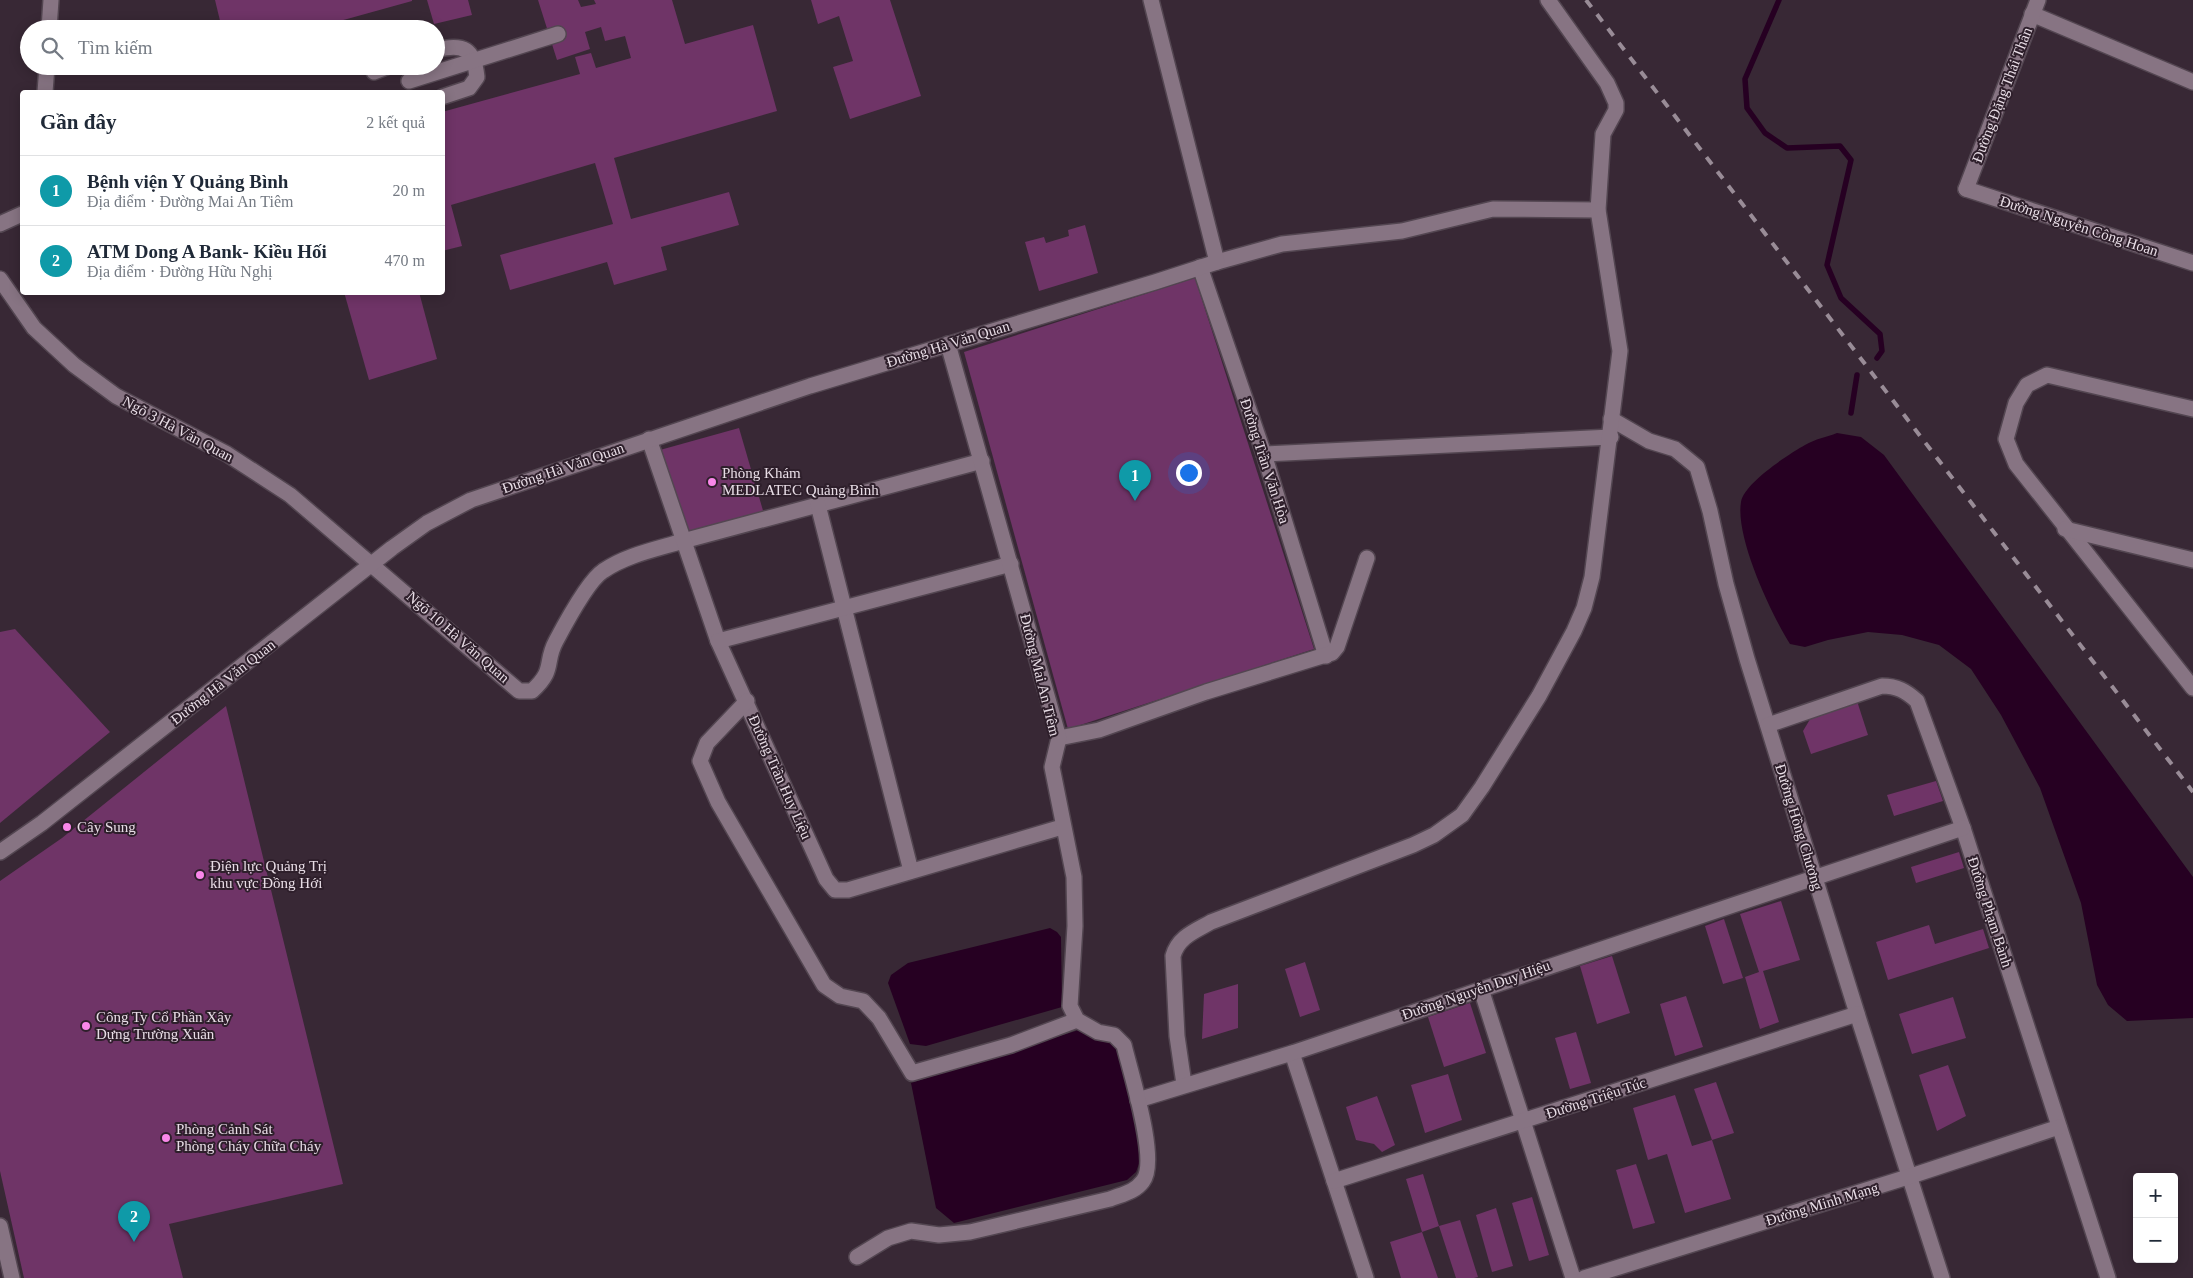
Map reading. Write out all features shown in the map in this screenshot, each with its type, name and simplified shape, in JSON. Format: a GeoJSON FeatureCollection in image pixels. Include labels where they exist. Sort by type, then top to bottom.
{"type":"FeatureCollection","features":[{"type":"Feature","properties":{"kind":"street"},"geometry":{"type":"LineString","coordinates":[[50,20],[51,0]]}},
{"type":"Feature","properties":{"kind":"street"},"geometry":{"type":"LineString","coordinates":[[1152,0],[1217,262]]}},
{"type":"Feature","properties":{"kind":"street"},"geometry":{"type":"LineString","coordinates":[[1184,1084],[1177,1036],[1173,956],[1176,946],[1184,937],[1211,922],[1434,835],[1462,815],[1482,787],[1539,696],[1584,608],[1596,551],[1620,351],[1598,210],[1603,134],[1616,110],[1616,103],[1607,83],[1548,0]]}},
{"type":"Feature","properties":{"kind":"street"},"geometry":{"type":"LineString","coordinates":[[2035,7],[2193,82]]}},
{"type":"Feature","properties":{"kind":"street","name":"Đường Đặng Thái Thân"},"geometry":{"type":"LineString","coordinates":[[1966,189],[2035,7]]}},
{"type":"Feature","properties":{"kind":"street"},"geometry":{"type":"LineString","coordinates":[[445,70],[558,34]]}},
{"type":"Feature","properties":{"kind":"street"},"geometry":{"type":"LineString","coordinates":[[445,49],[461,47],[472,54],[475,60],[477,77],[469,88],[445,96]]}},
{"type":"Feature","properties":{"kind":"street"},"geometry":{"type":"LineString","coordinates":[[45,90],[46,75]]}},
{"type":"Feature","properties":{"kind":"street"},"geometry":{"type":"LineString","coordinates":[[409,81],[428,75]]}},
{"type":"Feature","properties":{"kind":"street","name":"Đường Nguyễn Công Hoan"},"geometry":{"type":"LineString","coordinates":[[1966,189],[2193,263]]}},
{"type":"Feature","properties":{"kind":"street","name":"Đường Hà Văn Quan"},"geometry":{"type":"LineString","coordinates":[[0,852],[42,824],[427,522],[472,500],[810,386],[1200,267],[1282,244],[1402,231],[1494,209],[1598,210]]}},
{"type":"Feature","properties":{"kind":"street"},"geometry":{"type":"LineString","coordinates":[[0,224],[20,215]]}},
{"type":"Feature","properties":{"kind":"street","name":"Đường Trần Văn Hòa"},"geometry":{"type":"LineString","coordinates":[[1200,267],[1264,454],[1326,656]]}},
{"type":"Feature","properties":{"kind":"street","name":"Ngõ 3 Hà Văn Quan"},"geometry":{"type":"LineString","coordinates":[[0,279],[34,328],[74,365],[116,396],[227,454],[290,495],[373,564]]}},
{"type":"Feature","properties":{"kind":"street","name":"Đường Mai An Tiêm"},"geometry":{"type":"LineString","coordinates":[[948,344],[1059,738],[1052,767],[1062,827],[1069,846],[1074,877],[1075,926],[1070,1006],[1077,1020]]}},
{"type":"Feature","properties":{"kind":"street"},"geometry":{"type":"LineString","coordinates":[[2193,408],[2047,375],[2027,385],[2016,403],[2006,439],[2016,464],[2193,688]]}},
{"type":"Feature","properties":{"kind":"street","name":"Đường Hồng Chương"},"geometry":{"type":"LineString","coordinates":[[1611,419],[1649,441],[1676,449],[1697,467],[1710,511],[1726,584],[1814,877],[1942,1278]]}},
{"type":"Feature","properties":{"kind":"street"},"geometry":{"type":"LineString","coordinates":[[1264,454],[1611,437]]}},
{"type":"Feature","properties":{"kind":"street","name":"Đường Trần Huy Liệu"},"geometry":{"type":"LineString","coordinates":[[649,440],[718,641],[826,879],[835,890],[848,890],[1062,827]]}},
{"type":"Feature","properties":{"kind":"street","name":"Ngõ 10 Hà Văn Quan"},"geometry":{"type":"LineString","coordinates":[[373,564],[519,691],[532,691],[545,680],[555,643],[583,595],[602,571],[642,553],[683,541],[982,461]]}},
{"type":"Feature","properties":{"kind":"street"},"geometry":{"type":"LineString","coordinates":[[818,505],[911,871]]}},
{"type":"Feature","properties":{"kind":"street"},"geometry":{"type":"LineString","coordinates":[[2065,528],[2193,560]]}},
{"type":"Feature","properties":{"kind":"street"},"geometry":{"type":"LineString","coordinates":[[1059,738],[1100,730],[1206,692],[1326,656],[1336,647],[1367,558]]}},
{"type":"Feature","properties":{"kind":"street"},"geometry":{"type":"LineString","coordinates":[[718,641],[1011,564]]}},
{"type":"Feature","properties":{"kind":"street","name":"Đường Phạm Bành"},"geometry":{"type":"LineString","coordinates":[[1768,724],[1882,686],[1894,686],[1907,692],[1918,701],[1963,828],[2108,1278]]}},
{"type":"Feature","properties":{"kind":"street"},"geometry":{"type":"LineString","coordinates":[[746,701],[707,743],[700,761],[718,802],[824,985],[840,996],[863,1001],[879,1018],[912,1073],[1011,1045],[1077,1020],[1098,1032],[1114,1035],[1124,1045],[1148,1143],[1148,1164],[1145,1179],[1132,1192],[970,1232],[938,1234],[910,1231],[888,1238],[856,1257]]}},
{"type":"Feature","properties":{"kind":"street","name":"Đường Nguyễn Duy Hiệu"},"geometry":{"type":"LineString","coordinates":[[1138,1100],[1184,1084],[1292,1052],[1963,828]]}},
{"type":"Feature","properties":{"kind":"street"},"geometry":{"type":"LineString","coordinates":[[1481,989],[1573,1278]]}},
{"type":"Feature","properties":{"kind":"street","name":"Đường Triệu Túc"},"geometry":{"type":"LineString","coordinates":[[1334,1181],[1857,1014]]}},
{"type":"Feature","properties":{"kind":"street"},"geometry":{"type":"LineString","coordinates":[[1292,1052],[1366,1278]]}},
{"type":"Feature","properties":{"kind":"street","name":"Đường Minh Mạng"},"geometry":{"type":"LineString","coordinates":[[1584,1278],[1911,1176],[2059,1127]]}},
{"type":"Feature","properties":{"kind":"street"},"geometry":{"type":"LineString","coordinates":[[0,1226],[12,1278]]}},
{"type":"Feature","properties":{"kind":"shaded area"},"geometry":{"type":"Polygon","coordinates":[[[1837,433],[1861,437],[1884,455],[2193,877],[2193,1018],[2127,1021],[2108,1005],[2097,985],[2081,903],[2040,788],[2001,715],[1971,669],[1939,645],[1902,635],[1868,632],[1805,647],[1790,644],[1782,631],[1756,575],[1749,554],[1743,535],[1741,502],[1750,486],[1779,462],[1809,443],[1837,433]]]}},
{"type":"Feature","properties":{"kind":"shaded area"},"geometry":{"type":"Polygon","coordinates":[[[1050,928],[1061,937],[1062,1007],[926,1046],[910,1044],[888,983],[891,975],[908,963],[1050,928]]]}},
{"type":"Feature","properties":{"kind":"shaded area"},"geometry":{"type":"Polygon","coordinates":[[[1082,1029],[1119,1043],[1134,1106],[1140,1161],[1136,1172],[1127,1180],[954,1223],[936,1208],[911,1083],[1082,1029]]]}},
{"type":"Feature","properties":{"kind":"building"},"geometry":{"type":"Polygon","coordinates":[[[215,0],[412,0],[343,20],[220,20],[215,0]]]}},
{"type":"Feature","properties":{"kind":"building"},"geometry":{"type":"Polygon","coordinates":[[[427,0],[468,0],[472,15],[445,21],[433,20],[427,0]]]}},
{"type":"Feature","properties":{"kind":"building"},"geometry":{"type":"Polygon","coordinates":[[[538,0],[578,0],[581,7],[596,4],[594,0],[672,0],[685,44],[753,25],[777,111],[614,158],[631,219],[729,192],[739,225],[661,247],[667,270],[614,285],[607,262],[510,290],[500,255],[613,224],[595,163],[451,205],[462,246],[445,250],[445,111],[580,74],[575,57],[591,53],[596,68],[631,58],[625,36],[605,41],[601,27],[585,32],[590,49],[557,60],[538,0]]]}},
{"type":"Feature","properties":{"kind":"building"},"geometry":{"type":"Polygon","coordinates":[[[811,0],[890,0],[921,96],[850,119],[833,67],[853,61],[839,16],[818,24],[811,0]]]}},
{"type":"Feature","properties":{"kind":"building"},"geometry":{"type":"Polygon","coordinates":[[[1085,225],[1098,273],[1039,291],[1025,242],[1044,237],[1046,243],[1069,236],[1068,230],[1085,225]]]}},
{"type":"Feature","properties":{"kind":"building"},"geometry":{"type":"Polygon","coordinates":[[[1195,278],[1314,649],[1068,729],[964,352],[1195,278]]]}},
{"type":"Feature","properties":{"kind":"building"},"geometry":{"type":"Polygon","coordinates":[[[345,295],[420,295],[437,359],[369,380],[345,295]]]}},
{"type":"Feature","properties":{"kind":"building","name":"Phòng Khám MEDLATEC Quảng Bình"},"geometry":{"type":"Polygon","coordinates":[[[739,428],[764,514],[686,535],[660,450],[739,428]]]}},
{"type":"Feature","properties":{"kind":"building"},"geometry":{"type":"Polygon","coordinates":[[[15,629],[110,732],[0,823],[0,632],[15,629]]]}},
{"type":"Feature","properties":{"kind":"building"},"geometry":{"type":"Polygon","coordinates":[[[1857,701],[1868,735],[1811,754],[1803,731],[1812,716],[1857,701]]]}},
{"type":"Feature","properties":{"kind":"building"},"geometry":{"type":"Polygon","coordinates":[[[226,706],[343,1184],[169,1224],[183,1278],[24,1278],[0,1171],[0,881],[62,838],[226,706]]]}},
{"type":"Feature","properties":{"kind":"building"},"geometry":{"type":"Polygon","coordinates":[[[1936,781],[1943,801],[1894,816],[1887,795],[1936,781]]]}},
{"type":"Feature","properties":{"kind":"building"},"geometry":{"type":"Polygon","coordinates":[[[1959,852],[1964,868],[1916,883],[1911,867],[1959,852]]]}},
{"type":"Feature","properties":{"kind":"building"},"geometry":{"type":"Polygon","coordinates":[[[1781,901],[1800,960],[1763,971],[1779,1022],[1760,1029],[1745,977],[1759,972],[1740,914],[1781,901]]]}},
{"type":"Feature","properties":{"kind":"building"},"geometry":{"type":"Polygon","coordinates":[[[1724,919],[1743,978],[1723,984],[1705,926],[1724,919]]]}},
{"type":"Feature","properties":{"kind":"building"},"geometry":{"type":"Polygon","coordinates":[[[1929,925],[1935,944],[1983,929],[1989,948],[1888,980],[1876,942],[1929,925]]]}},
{"type":"Feature","properties":{"kind":"building"},"geometry":{"type":"Polygon","coordinates":[[[1612,956],[1630,1013],[1597,1024],[1580,966],[1612,956]]]}},
{"type":"Feature","properties":{"kind":"building"},"geometry":{"type":"Polygon","coordinates":[[[1305,962],[1320,1010],[1300,1017],[1285,969],[1305,962]]]}},
{"type":"Feature","properties":{"kind":"building"},"geometry":{"type":"Polygon","coordinates":[[[1238,984],[1238,1028],[1202,1039],[1204,994],[1238,984]]]}},
{"type":"Feature","properties":{"kind":"building"},"geometry":{"type":"Polygon","coordinates":[[[1686,996],[1703,1047],[1675,1056],[1660,1004],[1686,996]]]}},
{"type":"Feature","properties":{"kind":"building"},"geometry":{"type":"Polygon","coordinates":[[[1953,997],[1966,1038],[1912,1054],[1899,1014],[1953,997]]]}},
{"type":"Feature","properties":{"kind":"building"},"geometry":{"type":"Polygon","coordinates":[[[1470,1003],[1486,1053],[1444,1067],[1428,1017],[1470,1003]]]}},
{"type":"Feature","properties":{"kind":"building"},"geometry":{"type":"Polygon","coordinates":[[[1576,1032],[1591,1083],[1570,1089],[1555,1038],[1576,1032]]]}},
{"type":"Feature","properties":{"kind":"building"},"geometry":{"type":"Polygon","coordinates":[[[1948,1065],[1966,1116],[1937,1131],[1919,1075],[1948,1065]]]}},
{"type":"Feature","properties":{"kind":"building"},"geometry":{"type":"Polygon","coordinates":[[[1448,1074],[1462,1120],[1425,1133],[1411,1085],[1448,1074]]]}},
{"type":"Feature","properties":{"kind":"building"},"geometry":{"type":"Polygon","coordinates":[[[1716,1082],[1734,1133],[1712,1140],[1694,1089],[1716,1082]]]}},
{"type":"Feature","properties":{"kind":"building"},"geometry":{"type":"Polygon","coordinates":[[[1675,1095],[1692,1146],[1712,1140],[1731,1199],[1685,1213],[1667,1154],[1648,1160],[1633,1108],[1675,1095]]]}},
{"type":"Feature","properties":{"kind":"building"},"geometry":{"type":"Polygon","coordinates":[[[1377,1096],[1395,1145],[1382,1152],[1374,1144],[1356,1140],[1346,1107],[1377,1096]]]}},
{"type":"Feature","properties":{"kind":"building"},"geometry":{"type":"Polygon","coordinates":[[[1636,1164],[1655,1223],[1633,1229],[1616,1170],[1636,1164]]]}},
{"type":"Feature","properties":{"kind":"building"},"geometry":{"type":"Polygon","coordinates":[[[1423,1174],[1439,1226],[1422,1232],[1406,1179],[1423,1174]]]}},
{"type":"Feature","properties":{"kind":"building"},"geometry":{"type":"Polygon","coordinates":[[[1532,1197],[1549,1255],[1529,1261],[1512,1203],[1532,1197]]]}},
{"type":"Feature","properties":{"kind":"building"},"geometry":{"type":"Polygon","coordinates":[[[1496,1208],[1513,1266],[1492,1272],[1476,1215],[1496,1208]]]}},
{"type":"Feature","properties":{"kind":"building"},"geometry":{"type":"Polygon","coordinates":[[[1460,1220],[1478,1277],[1456,1278],[1439,1226],[1460,1220]]]}},
{"type":"Feature","properties":{"kind":"building"},"geometry":{"type":"Polygon","coordinates":[[[1422,1232],[1438,1278],[1401,1278],[1390,1242],[1422,1232]]]}},
{"type":"Feature","properties":{"kind":"waterway"},"geometry":{"type":"LineString","coordinates":[[1779,0],[1745,79],[1747,108],[1765,133],[1787,148],[1840,146],[1851,160],[1827,265],[1841,298],[1880,334],[1882,351],[1877,358]]}},
{"type":"Feature","properties":{"kind":"waterway"},"geometry":{"type":"LineString","coordinates":[[1851,413],[1857,375]]}},
{"type":"Feature","properties":{"kind":"railway"},"geometry":{"type":"LineString","coordinates":[[1586,0],[2193,792]]}},
{"type":"Feature","properties":{"kind":"place","name":"Phòng Khám MEDLATEC Quảng Bình"},"geometry":{"type":"Point","coordinates":[712,482]}},
{"type":"Feature","properties":{"kind":"place","name":"Bệnh viện Y Quảng Bình"},"geometry":{"type":"Point","coordinates":[1135,501]}},
{"type":"Feature","properties":{"kind":"place","name":"Cây Sung"},"geometry":{"type":"Point","coordinates":[67,827]}},
{"type":"Feature","properties":{"kind":"place","name":"Điện lực Quảng Trị khu vực Đồng Hới"},"geometry":{"type":"Point","coordinates":[200,875]}},
{"type":"Feature","properties":{"kind":"place","name":"Công Ty Cổ Phần Xây Dựng Trường Xuân"},"geometry":{"type":"Point","coordinates":[86,1026]}},
{"type":"Feature","properties":{"kind":"place","name":"Phòng Cảnh Sát Phòng Cháy Chữa Cháy"},"geometry":{"type":"Point","coordinates":[166,1138]}},
{"type":"Feature","properties":{"kind":"place","name":"ATM Dong A Bank- Kiều Hối"},"geometry":{"type":"Point","coordinates":[134,1242]}}]}
